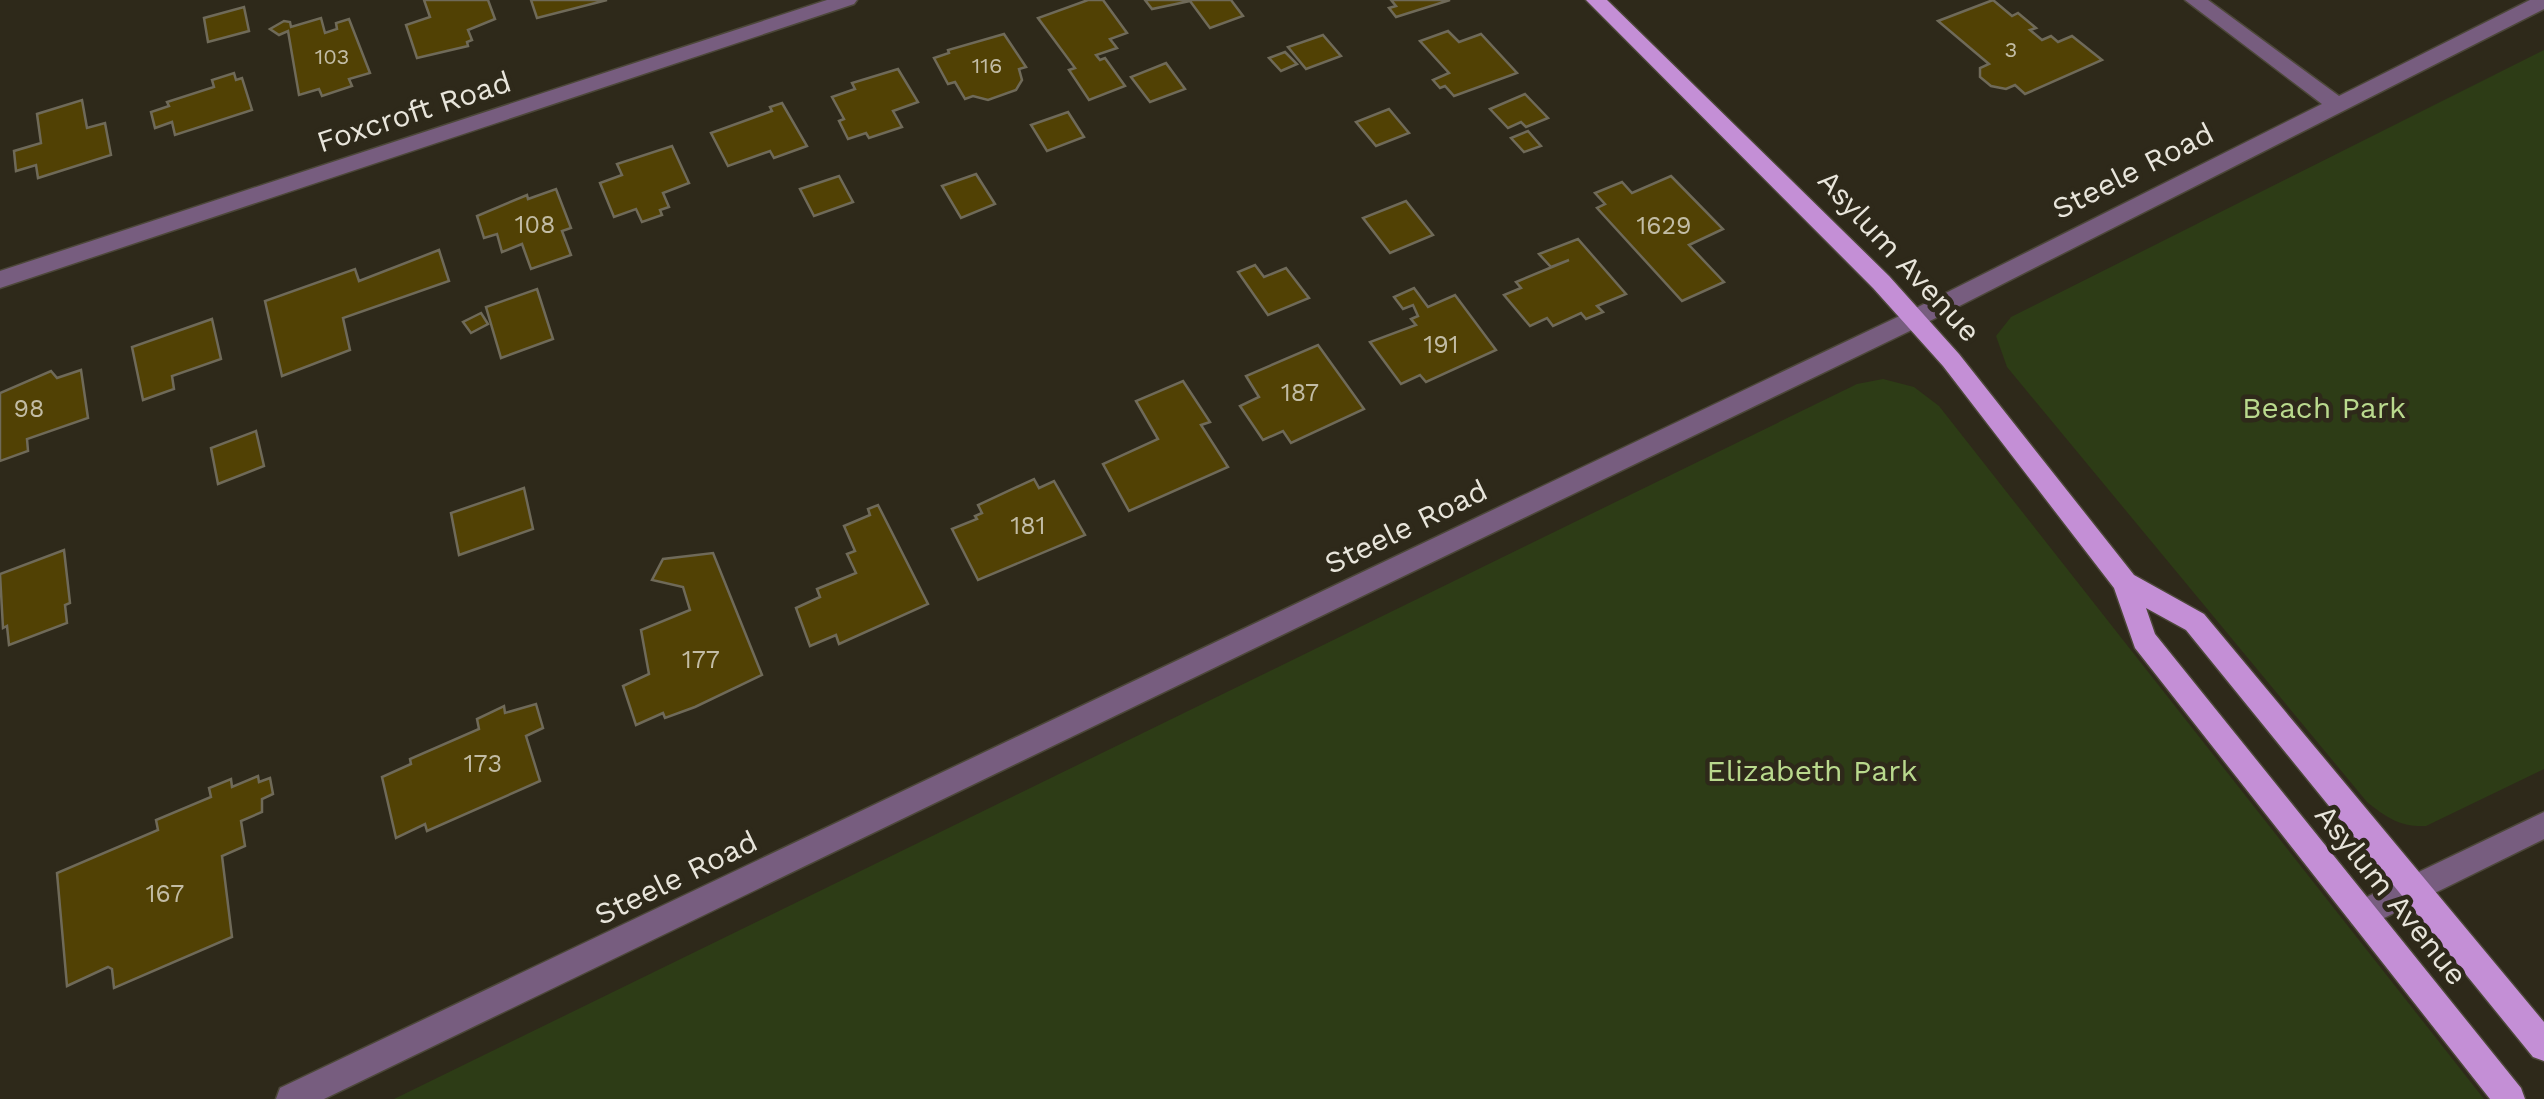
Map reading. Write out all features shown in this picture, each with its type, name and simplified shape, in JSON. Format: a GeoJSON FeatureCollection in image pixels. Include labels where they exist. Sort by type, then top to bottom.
{"type":"FeatureCollection","features":[{"type":"Feature","properties":{"kind":"main road","name":"Asylum Avenue"},"geometry":{"type":"LineString","coordinates":[[1596,0],[1914,318],[2126,583],[2144,640],[2510,1099]]}},
{"type":"Feature","properties":{"kind":"main road","name":"Asylum Avenue"},"geometry":{"type":"LineString","coordinates":[[2126,583],[2195,622],[2544,1046]]}},
{"type":"Feature","properties":{"kind":"street","name":"Foxcroft Road"},"geometry":{"type":"LineString","coordinates":[[0,280],[847,0]]}},
{"type":"Feature","properties":{"kind":"street"},"geometry":{"type":"LineString","coordinates":[[2195,0],[2337,105]]}},
{"type":"Feature","properties":{"kind":"street","name":"Steele Road"},"geometry":{"type":"LineString","coordinates":[[291,1099],[1914,318],[2544,1]]}},
{"type":"Feature","properties":{"kind":"street"},"geometry":{"type":"LineString","coordinates":[[2362,914],[2544,825]]}},
{"type":"Feature","properties":{"kind":"green space","name":"Beach Park"},"geometry":{"type":"Polygon","coordinates":[[[2544,50],[2544,769],[2426,826],[2409,825],[2388,817],[2367,802],[2007,367],[1996,336],[2011,317],[2544,50]]]}},
{"type":"Feature","properties":{"kind":"green space","name":"Elizabeth Park"},"geometry":{"type":"Polygon","coordinates":[[[1883,379],[1914,387],[1939,406],[2484,1099],[394,1099],[1857,384],[1883,379]]]}},
{"type":"Feature","properties":{"kind":"building"},"geometry":{"type":"Polygon","coordinates":[[[424,0],[488,0],[495,19],[468,30],[472,40],[467,42],[468,46],[417,58],[406,25],[430,17],[424,0]]]}},
{"type":"Feature","properties":{"kind":"building"},"geometry":{"type":"Polygon","coordinates":[[[531,0],[607,0],[537,18],[531,0]]]}},
{"type":"Feature","properties":{"kind":"building"},"geometry":{"type":"Polygon","coordinates":[[[1088,0],[1103,0],[1127,33],[1110,39],[1117,48],[1096,55],[1100,60],[1105,58],[1125,86],[1089,100],[1069,70],[1075,68],[1038,18],[1088,0]]]}},
{"type":"Feature","properties":{"kind":"building"},"geometry":{"type":"Polygon","coordinates":[[[1145,0],[1231,0],[1243,16],[1210,28],[1190,1],[1152,9],[1145,0]]]}},
{"type":"Feature","properties":{"kind":"building"},"geometry":{"type":"Polygon","coordinates":[[[1391,0],[1450,0],[1396,17],[1389,8],[1396,6],[1391,0]]]}},
{"type":"Feature","properties":{"kind":"building"},"geometry":{"type":"Polygon","coordinates":[[[1993,0],[2012,16],[2018,13],[2036,28],[2030,30],[2042,40],[2051,36],[2058,42],[2072,36],[2102,60],[2025,94],[2015,85],[2006,89],[1991,86],[1980,77],[1980,68],[1989,64],[1938,21],[1993,0]]]}},
{"type":"Feature","properties":{"kind":"building"},"geometry":{"type":"Polygon","coordinates":[[[244,7],[249,31],[208,42],[204,18],[244,7]]]}},
{"type":"Feature","properties":{"kind":"building"},"geometry":{"type":"Polygon","coordinates":[[[321,18],[325,33],[337,29],[336,23],[349,19],[370,73],[349,79],[352,86],[322,96],[319,89],[299,95],[288,31],[279,35],[270,29],[284,21],[290,22],[291,27],[321,18]]]}},
{"type":"Feature","properties":{"kind":"building"},"geometry":{"type":"Polygon","coordinates":[[[1448,31],[1459,42],[1481,34],[1517,73],[1454,96],[1445,86],[1440,88],[1433,80],[1449,73],[1420,41],[1448,31]]]}},
{"type":"Feature","properties":{"kind":"building"},"geometry":{"type":"Polygon","coordinates":[[[1004,34],[1026,67],[1019,69],[1022,80],[1016,90],[988,100],[973,96],[965,99],[955,82],[948,84],[934,58],[949,53],[948,50],[1004,34]]]}},
{"type":"Feature","properties":{"kind":"building"},"geometry":{"type":"Polygon","coordinates":[[[1323,35],[1341,56],[1306,69],[1288,47],[1323,35]]]}},
{"type":"Feature","properties":{"kind":"building"},"geometry":{"type":"Polygon","coordinates":[[[1285,52],[1297,64],[1281,71],[1269,58],[1285,52]]]}},
{"type":"Feature","properties":{"kind":"building"},"geometry":{"type":"Polygon","coordinates":[[[1166,63],[1185,89],[1150,102],[1131,77],[1166,63]]]}},
{"type":"Feature","properties":{"kind":"building"},"geometry":{"type":"Polygon","coordinates":[[[898,69],[918,102],[893,111],[902,127],[869,138],[866,133],[848,139],[839,121],[844,119],[832,97],[855,89],[852,83],[898,69]]]}},
{"type":"Feature","properties":{"kind":"building"},"geometry":{"type":"Polygon","coordinates":[[[234,73],[236,80],[242,78],[252,110],[175,135],[172,122],[155,128],[151,112],[169,106],[167,102],[214,87],[212,80],[234,73]]]}},
{"type":"Feature","properties":{"kind":"building"},"geometry":{"type":"Polygon","coordinates":[[[1525,94],[1548,118],[1526,127],[1521,122],[1508,128],[1490,109],[1525,94]]]}},
{"type":"Feature","properties":{"kind":"building"},"geometry":{"type":"Polygon","coordinates":[[[82,100],[87,128],[105,123],[111,155],[38,178],[36,165],[16,171],[14,151],[41,143],[37,114],[82,100]]]}},
{"type":"Feature","properties":{"kind":"building"},"geometry":{"type":"Polygon","coordinates":[[[782,103],[807,146],[774,158],[770,151],[728,166],[711,133],[772,111],[770,107],[782,103]]]}},
{"type":"Feature","properties":{"kind":"building"},"geometry":{"type":"Polygon","coordinates":[[[1389,109],[1409,133],[1376,146],[1356,122],[1389,109]]]}},
{"type":"Feature","properties":{"kind":"building"},"geometry":{"type":"Polygon","coordinates":[[[1068,112],[1084,137],[1047,151],[1031,125],[1068,112]]]}},
{"type":"Feature","properties":{"kind":"building"},"geometry":{"type":"Polygon","coordinates":[[[1528,131],[1541,146],[1524,152],[1511,138],[1528,131]]]}},
{"type":"Feature","properties":{"kind":"building"},"geometry":{"type":"Polygon","coordinates":[[[672,146],[689,183],[663,193],[669,207],[660,210],[662,215],[642,222],[636,209],[614,217],[600,183],[622,175],[617,164],[672,146]]]}},
{"type":"Feature","properties":{"kind":"building"},"geometry":{"type":"Polygon","coordinates":[[[976,174],[995,204],[961,218],[942,186],[976,174]]]}},
{"type":"Feature","properties":{"kind":"building"},"geometry":{"type":"Polygon","coordinates":[[[839,176],[853,202],[814,216],[800,189],[839,176]]]}},
{"type":"Feature","properties":{"kind":"building"},"geometry":{"type":"Polygon","coordinates":[[[1671,176],[1723,229],[1689,245],[1724,282],[1682,301],[1597,208],[1605,204],[1595,193],[1622,182],[1632,193],[1671,176]]]}},
{"type":"Feature","properties":{"kind":"building"},"geometry":{"type":"Polygon","coordinates":[[[556,189],[571,228],[562,231],[571,255],[531,269],[522,244],[502,252],[497,234],[484,238],[477,216],[527,195],[528,199],[556,189]]]}},
{"type":"Feature","properties":{"kind":"building"},"geometry":{"type":"Polygon","coordinates":[[[1406,201],[1433,235],[1390,253],[1363,218],[1406,201]]]}},
{"type":"Feature","properties":{"kind":"building"},"geometry":{"type":"Polygon","coordinates":[[[1578,239],[1626,294],[1597,306],[1603,312],[1586,319],[1581,313],[1553,326],[1547,318],[1530,326],[1504,295],[1521,288],[1516,282],[1569,260],[1551,267],[1539,254],[1578,239]]]}},
{"type":"Feature","properties":{"kind":"building"},"geometry":{"type":"Polygon","coordinates":[[[439,250],[449,281],[343,318],[350,350],[282,376],[265,301],[355,269],[359,281],[439,250]]]}},
{"type":"Feature","properties":{"kind":"building"},"geometry":{"type":"Polygon","coordinates":[[[1255,265],[1264,277],[1286,268],[1309,298],[1268,315],[1238,272],[1255,265]]]}},
{"type":"Feature","properties":{"kind":"building"},"geometry":{"type":"Polygon","coordinates":[[[1414,288],[1428,307],[1455,295],[1496,350],[1426,382],[1420,375],[1401,384],[1370,342],[1416,325],[1411,319],[1418,316],[1413,305],[1403,309],[1394,297],[1414,288]]]}},
{"type":"Feature","properties":{"kind":"building"},"geometry":{"type":"Polygon","coordinates":[[[537,289],[553,339],[501,358],[486,307],[537,289]]]}},
{"type":"Feature","properties":{"kind":"building"},"geometry":{"type":"Polygon","coordinates":[[[481,313],[488,324],[471,333],[463,322],[481,313]]]}},
{"type":"Feature","properties":{"kind":"building"},"geometry":{"type":"Polygon","coordinates":[[[212,319],[221,359],[172,376],[174,389],[143,400],[132,347],[212,319]]]}},
{"type":"Feature","properties":{"kind":"building"},"geometry":{"type":"Polygon","coordinates":[[[1318,345],[1364,409],[1291,443],[1283,431],[1263,440],[1240,406],[1259,397],[1246,376],[1318,345]]]}},
{"type":"Feature","properties":{"kind":"building"},"geometry":{"type":"Polygon","coordinates":[[[81,370],[88,418],[27,439],[28,451],[0,461],[0,393],[51,371],[57,378],[81,370]]]}},
{"type":"Feature","properties":{"kind":"building"},"geometry":{"type":"Polygon","coordinates":[[[1183,381],[1210,422],[1201,425],[1228,467],[1129,511],[1103,464],[1158,439],[1136,401],[1183,381]]]}},
{"type":"Feature","properties":{"kind":"building"},"geometry":{"type":"Polygon","coordinates":[[[256,431],[264,466],[218,484],[211,448],[256,431]]]}},
{"type":"Feature","properties":{"kind":"building"},"geometry":{"type":"Polygon","coordinates":[[[1034,479],[1039,488],[1054,481],[1085,535],[978,580],[952,529],[977,519],[975,516],[982,513],[978,505],[1034,479]]]}},
{"type":"Feature","properties":{"kind":"building"},"geometry":{"type":"Polygon","coordinates":[[[524,488],[533,529],[459,555],[451,513],[524,488]]]}},
{"type":"Feature","properties":{"kind":"building"},"geometry":{"type":"Polygon","coordinates":[[[878,505],[928,604],[839,644],[836,635],[810,646],[796,608],[820,597],[817,589],[856,573],[847,554],[855,551],[844,526],[870,515],[868,509],[878,505]]]}},
{"type":"Feature","properties":{"kind":"building"},"geometry":{"type":"Polygon","coordinates":[[[64,550],[70,603],[65,605],[67,623],[9,645],[7,626],[3,628],[0,574],[64,550]]]}},
{"type":"Feature","properties":{"kind":"building"},"geometry":{"type":"Polygon","coordinates":[[[713,553],[762,675],[695,707],[665,718],[663,713],[636,725],[623,686],[649,674],[641,630],[690,610],[683,587],[652,580],[663,559],[713,553]]]}},
{"type":"Feature","properties":{"kind":"building"},"geometry":{"type":"Polygon","coordinates":[[[536,704],[543,728],[526,736],[540,781],[427,831],[425,824],[396,838],[382,777],[411,764],[410,759],[479,729],[477,719],[504,706],[505,713],[536,704]]]}},
{"type":"Feature","properties":{"kind":"building"},"geometry":{"type":"Polygon","coordinates":[[[258,776],[259,782],[270,778],[273,794],[262,799],[262,812],[241,821],[245,846],[222,856],[232,937],[114,988],[112,969],[108,967],[67,986],[57,873],[158,830],[156,820],[211,797],[209,788],[231,779],[232,787],[258,776]]]}}]}
